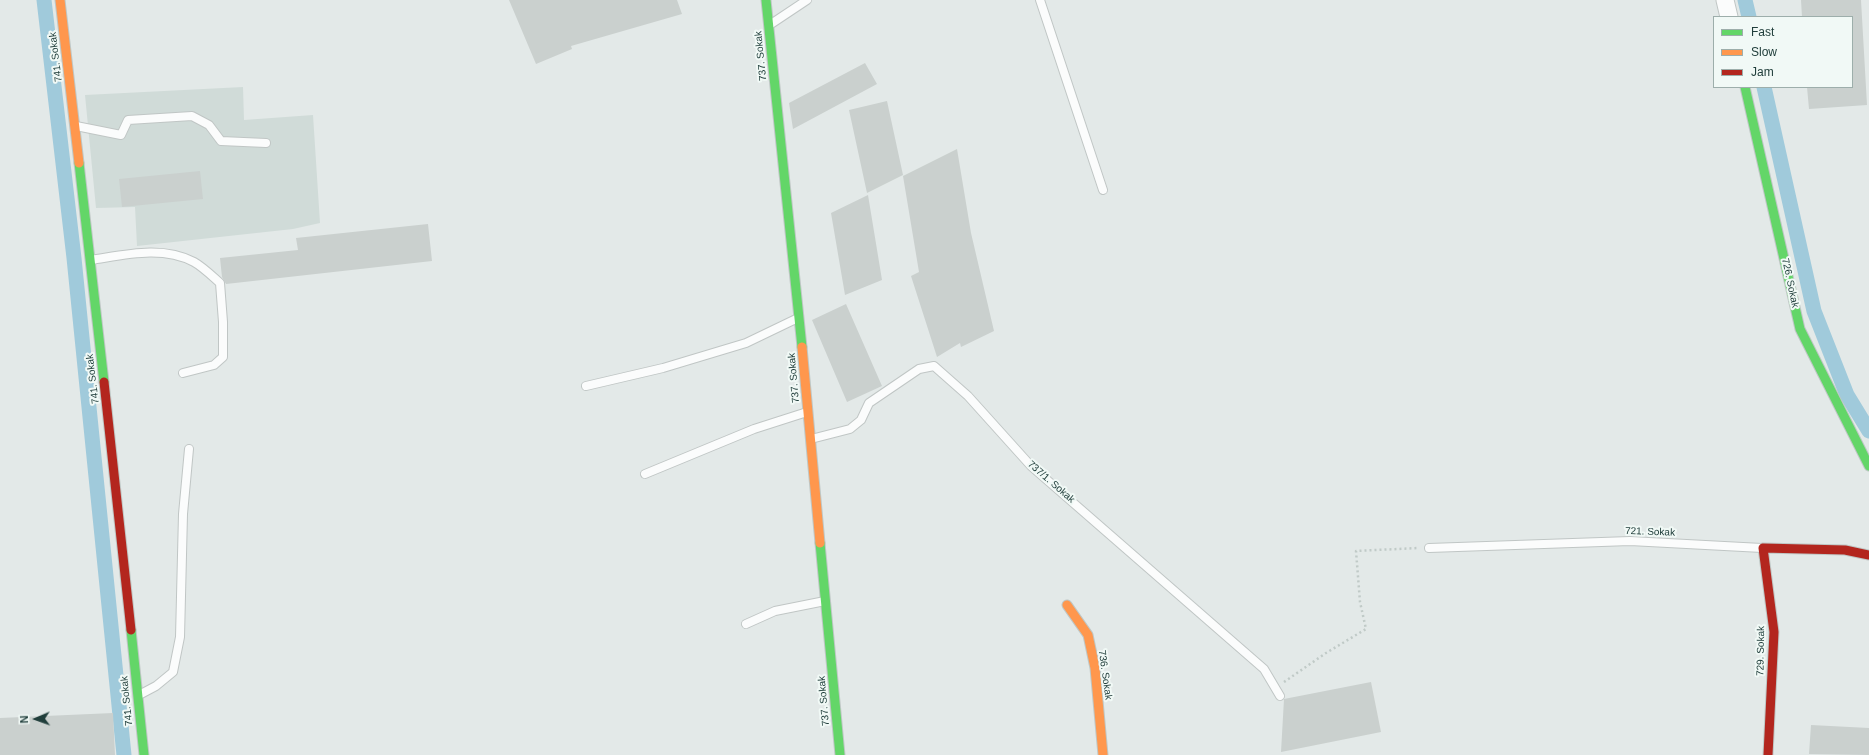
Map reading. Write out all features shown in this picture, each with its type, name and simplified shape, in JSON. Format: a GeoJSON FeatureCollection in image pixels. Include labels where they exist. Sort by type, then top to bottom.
{"type":"FeatureCollection","features":[{"type":"Feature","properties":{"kind":"street","name":"741. Sokak"},"geometry":{"type":"LineString","coordinates":[[60,0],[115,475],[144,755]]}},
{"type":"Feature","properties":{"kind":"street","name":"737. Sokak"},"geometry":{"type":"LineString","coordinates":[[766,0],[799,318],[840,755]]}},
{"type":"Feature","properties":{"kind":"street"},"geometry":{"type":"LineString","coordinates":[[1725,0],[1729,16]]}},
{"type":"Feature","properties":{"kind":"street","name":"726. Sokak"},"geometry":{"type":"LineString","coordinates":[[1746,88],[1800,329],[1869,466]]}},
{"type":"Feature","properties":{"kind":"street","name":"721. Sokak"},"geometry":{"type":"LineString","coordinates":[[1763,548],[1845,550],[1869,555]]}},
{"type":"Feature","properties":{"kind":"street","name":"729. Sokak"},"geometry":{"type":"LineString","coordinates":[[1763,548],[1774,632],[1768,755]]}},
{"type":"Feature","properties":{"kind":"street","name":"736. Sokak"},"geometry":{"type":"LineString","coordinates":[[1067,605],[1088,635],[1095,668],[1103,755]]}},
{"type":"Feature","properties":{"kind":"lane"},"geometry":{"type":"LineString","coordinates":[[769,25],[807,0]]}},
{"type":"Feature","properties":{"kind":"lane"},"geometry":{"type":"LineString","coordinates":[[1040,0],[1103,190]]}},
{"type":"Feature","properties":{"kind":"lane"},"geometry":{"type":"LineString","coordinates":[[75,125],[121,135],[128,120],[153,117],[192,116],[209,125],[221,141],[266,143]]}},
{"type":"Feature","properties":{"kind":"lane"},"geometry":{"type":"LineString","coordinates":[[90,260],[132,253],[166,253],[194,262],[220,283],[223,322],[223,358],[214,365],[183,373]]}},
{"type":"Feature","properties":{"kind":"lane"},"geometry":{"type":"LineString","coordinates":[[586,386],[663,368],[746,343],[799,318]]}},
{"type":"Feature","properties":{"kind":"lane","name":"737/1. Sokak"},"geometry":{"type":"LineString","coordinates":[[810,439],[850,430],[861,420],[869,403],[919,369],[934,366],[968,396],[1031,466],[1264,669],[1280,696]]}},
{"type":"Feature","properties":{"kind":"lane"},"geometry":{"type":"LineString","coordinates":[[645,474],[754,429],[808,412]]}},
{"type":"Feature","properties":{"kind":"lane"},"geometry":{"type":"LineString","coordinates":[[138,695],[156,686],[174,672],[180,637],[183,514],[189,449]]}},
{"type":"Feature","properties":{"kind":"lane","name":"721. Sokak"},"geometry":{"type":"LineString","coordinates":[[1429,548],[1630,541],[1763,548]]}},
{"type":"Feature","properties":{"kind":"lane"},"geometry":{"type":"LineString","coordinates":[[746,624],[775,611],[826,601]]}},
{"type":"Feature","properties":{"kind":"path"},"geometry":{"type":"LineString","coordinates":[[1275,688],[1326,653],[1366,629],[1360,602],[1356,551],[1429,548]]}},
{"type":"Feature","properties":{"kind":"shaded area"},"geometry":{"type":"Polygon","coordinates":[[[243,87],[244,120],[313,115],[320,223],[293,229],[137,246],[135,207],[96,208],[85,95],[243,87]]]}},
{"type":"Feature","properties":{"kind":"building"},"geometry":{"type":"Polygon","coordinates":[[[509,0],[677,0],[682,14],[571,46],[572,49],[536,64],[509,0]]]}},
{"type":"Feature","properties":{"kind":"building"},"geometry":{"type":"Polygon","coordinates":[[[1801,0],[1861,0],[1867,105],[1809,109],[1807,88],[1853,88],[1853,16],[1802,16],[1801,0]]]}},
{"type":"Feature","properties":{"kind":"building"},"geometry":{"type":"Polygon","coordinates":[[[865,63],[877,84],[793,129],[789,103],[865,63]]]}},
{"type":"Feature","properties":{"kind":"building"},"geometry":{"type":"Polygon","coordinates":[[[887,101],[903,175],[867,193],[849,110],[887,101]]]}},
{"type":"Feature","properties":{"kind":"building"},"geometry":{"type":"Polygon","coordinates":[[[957,149],[971,233],[994,331],[961,347],[960,343],[937,357],[911,276],[919,272],[903,176],[957,149]]]}},
{"type":"Feature","properties":{"kind":"building"},"geometry":{"type":"Polygon","coordinates":[[[200,171],[203,199],[122,207],[119,179],[200,171]]]}},
{"type":"Feature","properties":{"kind":"building"},"geometry":{"type":"Polygon","coordinates":[[[868,195],[882,280],[845,295],[831,213],[868,195]]]}},
{"type":"Feature","properties":{"kind":"building"},"geometry":{"type":"Polygon","coordinates":[[[428,224],[432,261],[226,284],[222,277],[220,258],[298,250],[296,238],[428,224]]]}},
{"type":"Feature","properties":{"kind":"building"},"geometry":{"type":"Polygon","coordinates":[[[846,304],[882,386],[847,402],[812,320],[846,304]]]}},
{"type":"Feature","properties":{"kind":"building"},"geometry":{"type":"Polygon","coordinates":[[[1371,682],[1381,732],[1281,752],[1284,699],[1371,682]]]}},
{"type":"Feature","properties":{"kind":"building"},"geometry":{"type":"Polygon","coordinates":[[[113,713],[115,755],[0,755],[0,718],[113,713]]]}},
{"type":"Feature","properties":{"kind":"building"},"geometry":{"type":"Polygon","coordinates":[[[1811,725],[1869,728],[1869,755],[1809,754],[1811,725]]]}},
{"type":"Feature","properties":{"kind":"waterway"},"geometry":{"type":"LineString","coordinates":[[44,0],[74,258],[124,755]]}},
{"type":"Feature","properties":{"kind":"waterway"},"geometry":{"type":"LineString","coordinates":[[1745,0],[1749,16]]}},
{"type":"Feature","properties":{"kind":"waterway"},"geometry":{"type":"LineString","coordinates":[[1764,88],[1814,311],[1847,395],[1869,431]]}},
{"type":"Feature","properties":{"kind":"traffic: fast"},"geometry":{"type":"LineString","coordinates":[[766,0],[802,347]]}},
{"type":"Feature","properties":{"kind":"traffic: fast"},"geometry":{"type":"LineString","coordinates":[[1745,88],[1800,329],[1869,466]]}},
{"type":"Feature","properties":{"kind":"traffic: fast"},"geometry":{"type":"LineString","coordinates":[[79,163],[104,382]]}},
{"type":"Feature","properties":{"kind":"traffic: fast"},"geometry":{"type":"LineString","coordinates":[[820,543],[840,755]]}},
{"type":"Feature","properties":{"kind":"traffic: fast"},"geometry":{"type":"LineString","coordinates":[[131,630],[144,755]]}},
{"type":"Feature","properties":{"kind":"traffic: slow"},"geometry":{"type":"LineString","coordinates":[[60,0],[79,163]]}},
{"type":"Feature","properties":{"kind":"traffic: slow"},"geometry":{"type":"LineString","coordinates":[[802,347],[820,543]]}},
{"type":"Feature","properties":{"kind":"traffic: slow"},"geometry":{"type":"LineString","coordinates":[[1067,605],[1088,635],[1095,668],[1103,755]]}},
{"type":"Feature","properties":{"kind":"traffic: jam"},"geometry":{"type":"LineString","coordinates":[[104,382],[131,630]]}},
{"type":"Feature","properties":{"kind":"traffic: jam"},"geometry":{"type":"LineString","coordinates":[[1768,755],[1774,632],[1763,548],[1845,550],[1869,555]]}}]}
